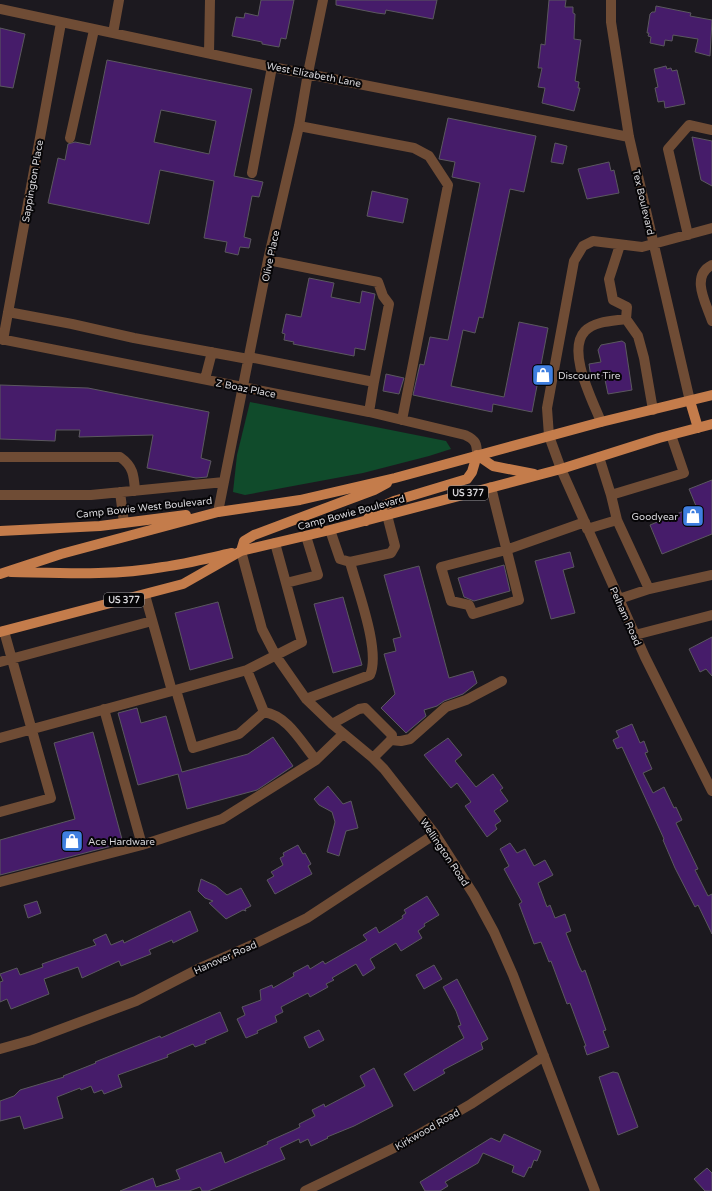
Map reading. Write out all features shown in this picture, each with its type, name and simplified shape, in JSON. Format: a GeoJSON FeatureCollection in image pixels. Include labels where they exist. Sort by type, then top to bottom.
{"type":"FeatureCollection","features":[{"type":"Feature","properties":{"kind":"main road"},"geometry":{"type":"LineString","coordinates":[[1,573],[61,554],[218,512],[300,500],[395,478],[601,422],[712,395]]}},
{"type":"Feature","properties":{"kind":"main road"},"geometry":{"type":"LineString","coordinates":[[690,401],[698,428]]}},
{"type":"Feature","properties":{"kind":"main road","name":"Camp Bowie Boulevard"},"geometry":{"type":"LineString","coordinates":[[2,631],[183,584],[241,551],[366,521],[560,469],[599,456],[712,424]]}},
{"type":"Feature","properties":{"kind":"main road"},"geometry":{"type":"LineString","coordinates":[[477,455],[493,466],[537,475]]}},
{"type":"Feature","properties":{"kind":"main road"},"geometry":{"type":"LineString","coordinates":[[366,521],[374,510],[466,479],[472,472],[477,455]]}},
{"type":"Feature","properties":{"kind":"main road"},"geometry":{"type":"LineString","coordinates":[[1,573],[78,574],[163,568],[241,551],[244,541],[254,535],[374,490],[395,478]]}},
{"type":"Feature","properties":{"kind":"main road","name":"Camp Bowie West Boulevard"},"geometry":{"type":"LineString","coordinates":[[0,530],[100,526],[218,512]]}},
{"type":"Feature","properties":{"kind":"street"},"geometry":{"type":"LineString","coordinates":[[113,33],[119,0]]}},
{"type":"Feature","properties":{"kind":"street"},"geometry":{"type":"LineString","coordinates":[[208,53],[210,0]]}},
{"type":"Feature","properties":{"kind":"street","name":"Olive Place"},"geometry":{"type":"LineString","coordinates":[[218,512],[268,260],[299,126],[323,0]]}},
{"type":"Feature","properties":{"kind":"street","name":"Tex Boulevard"},"geometry":{"type":"LineString","coordinates":[[611,0],[611,22],[629,137],[690,401]]}},
{"type":"Feature","properties":{"kind":"street","name":"West Elizabeth Lane"},"geometry":{"type":"LineString","coordinates":[[0,9],[272,67],[629,137]]}},
{"type":"Feature","properties":{"kind":"street","name":"Sappington Place"},"geometry":{"type":"LineString","coordinates":[[2,340],[62,23]]}},
{"type":"Feature","properties":{"kind":"street"},"geometry":{"type":"LineString","coordinates":[[70,138],[94,30]]}},
{"type":"Feature","properties":{"kind":"street"},"geometry":{"type":"LineString","coordinates":[[252,173],[272,67]]}},
{"type":"Feature","properties":{"kind":"street"},"geometry":{"type":"LineString","coordinates":[[688,235],[668,149],[689,125],[712,130]]}},
{"type":"Feature","properties":{"kind":"street"},"geometry":{"type":"LineString","coordinates":[[299,126],[414,148],[429,156],[448,185],[402,420]]}},
{"type":"Feature","properties":{"kind":"street","name":"Pelham Road"},"geometry":{"type":"LineString","coordinates":[[712,228],[654,245],[642,247],[593,241],[583,246],[574,260],[548,408],[549,436],[560,469],[635,635],[712,791]]}},
{"type":"Feature","properties":{"kind":"street"},"geometry":{"type":"LineString","coordinates":[[620,245],[609,279],[613,300],[627,307],[626,319],[638,336],[644,358],[653,410]]}},
{"type":"Feature","properties":{"kind":"street"},"geometry":{"type":"LineString","coordinates":[[268,260],[378,282],[383,296],[389,304],[369,412]]}},
{"type":"Feature","properties":{"kind":"street"},"geometry":{"type":"LineString","coordinates":[[712,265],[703,272],[700,282],[712,321]]}},
{"type":"Feature","properties":{"kind":"street"},"geometry":{"type":"LineString","coordinates":[[8,312],[134,338],[374,382]]}},
{"type":"Feature","properties":{"kind":"street"},"geometry":{"type":"LineString","coordinates":[[601,422],[582,377],[579,355],[580,342],[585,331],[599,323],[626,319]]}},
{"type":"Feature","properties":{"kind":"street","name":"Z Boaz Place"},"geometry":{"type":"LineString","coordinates":[[2,340],[369,412],[473,438],[477,443],[477,455]]}},
{"type":"Feature","properties":{"kind":"street"},"geometry":{"type":"LineString","coordinates":[[205,379],[212,352]]}},
{"type":"Feature","properties":{"kind":"street"},"geometry":{"type":"LineString","coordinates":[[611,495],[684,473],[671,435]]}},
{"type":"Feature","properties":{"kind":"street"},"geometry":{"type":"LineString","coordinates":[[599,456],[617,520],[649,589]]}},
{"type":"Feature","properties":{"kind":"street"},"geometry":{"type":"LineString","coordinates":[[0,457],[120,457],[128,463],[134,473],[135,491]]}},
{"type":"Feature","properties":{"kind":"street"},"geometry":{"type":"LineString","coordinates":[[0,495],[91,495],[224,482]]}},
{"type":"Feature","properties":{"kind":"street"},"geometry":{"type":"LineString","coordinates":[[491,487],[506,550],[519,600],[473,614],[469,605],[451,601],[442,567],[506,550],[586,526],[617,520]]}},
{"type":"Feature","properties":{"kind":"street"},"geometry":{"type":"LineString","coordinates":[[120,492],[124,523]]}},
{"type":"Feature","properties":{"kind":"street"},"geometry":{"type":"LineString","coordinates":[[330,530],[340,559],[350,562],[391,553],[395,546],[387,515]]}},
{"type":"Feature","properties":{"kind":"street"},"geometry":{"type":"LineString","coordinates":[[286,583],[318,575],[306,536]]}},
{"type":"Feature","properties":{"kind":"street"},"geometry":{"type":"LineString","coordinates":[[0,738],[247,670],[302,642],[275,543]]}},
{"type":"Feature","properties":{"kind":"street","name":"Wellington Road"},"geometry":{"type":"LineString","coordinates":[[241,551],[262,629],[276,656],[306,699],[343,734],[373,758],[435,834],[471,889],[494,932],[544,1056],[594,1191]]}},
{"type":"Feature","properties":{"kind":"street"},"geometry":{"type":"LineString","coordinates":[[306,699],[370,675],[373,668],[373,647],[350,562]]}},
{"type":"Feature","properties":{"kind":"street"},"geometry":{"type":"LineString","coordinates":[[619,599],[649,589],[712,575]]}},
{"type":"Feature","properties":{"kind":"street"},"geometry":{"type":"LineString","coordinates":[[145,595],[193,748],[239,734],[264,712]]}},
{"type":"Feature","properties":{"kind":"street"},"geometry":{"type":"LineString","coordinates":[[635,635],[712,615]]}},
{"type":"Feature","properties":{"kind":"street"},"geometry":{"type":"LineString","coordinates":[[0,662],[152,621]]}},
{"type":"Feature","properties":{"kind":"street"},"geometry":{"type":"LineString","coordinates":[[0,812],[51,798],[30,730],[12,659],[2,631]]}},
{"type":"Feature","properties":{"kind":"street"},"geometry":{"type":"LineString","coordinates":[[247,670],[264,712]]}},
{"type":"Feature","properties":{"kind":"street"},"geometry":{"type":"LineString","coordinates":[[391,740],[401,741],[410,738],[446,707],[466,700],[502,681]]}},
{"type":"Feature","properties":{"kind":"street"},"geometry":{"type":"LineString","coordinates":[[332,724],[358,709],[365,708],[392,735],[391,740],[373,758]]}},
{"type":"Feature","properties":{"kind":"street"},"geometry":{"type":"LineString","coordinates":[[104,709],[142,845]]}},
{"type":"Feature","properties":{"kind":"street"},"geometry":{"type":"LineString","coordinates":[[264,712],[274,714],[284,721],[316,760]]}},
{"type":"Feature","properties":{"kind":"street"},"geometry":{"type":"LineString","coordinates":[[0,882],[142,845],[222,819],[316,760],[343,734]]}},
{"type":"Feature","properties":{"kind":"street","name":"Hanover Road"},"geometry":{"type":"LineString","coordinates":[[0,1049],[32,1040],[136,1001],[202,967],[252,945],[307,918],[435,834]]}},
{"type":"Feature","properties":{"kind":"street","name":"Kirkwood Road"},"geometry":{"type":"LineString","coordinates":[[305,1191],[404,1143],[471,1104],[544,1056]]}},
{"type":"Feature","properties":{"kind":"green space"},"geometry":{"type":"Polygon","coordinates":[[[250,402],[446,441],[451,449],[363,473],[245,495],[233,492],[237,455],[250,402]]]}},
{"type":"Feature","properties":{"kind":"building"},"geometry":{"type":"Polygon","coordinates":[[[261,0],[294,0],[286,39],[281,38],[279,47],[232,36],[236,17],[244,18],[245,13],[258,16],[261,0]]]}},
{"type":"Feature","properties":{"kind":"building"},"geometry":{"type":"Polygon","coordinates":[[[336,0],[437,0],[433,19],[386,10],[385,14],[336,5],[336,0]]]}},
{"type":"Feature","properties":{"kind":"building"},"geometry":{"type":"Polygon","coordinates":[[[549,0],[566,0],[565,7],[573,7],[573,13],[575,14],[574,39],[581,40],[575,81],[579,82],[578,88],[580,88],[574,111],[542,103],[545,88],[538,87],[542,68],[538,68],[541,44],[545,45],[549,0]]]}},
{"type":"Feature","properties":{"kind":"building"},"geometry":{"type":"Polygon","coordinates":[[[656,6],[691,13],[690,16],[712,20],[710,56],[695,52],[698,39],[673,35],[672,41],[665,40],[664,46],[650,43],[651,37],[648,36],[649,33],[647,33],[650,14],[655,12],[656,6]]]}},
{"type":"Feature","properties":{"kind":"building"},"geometry":{"type":"Polygon","coordinates":[[[0,28],[25,34],[13,88],[0,86],[0,28]]]}},
{"type":"Feature","properties":{"kind":"building"},"geometry":{"type":"Polygon","coordinates":[[[107,60],[252,89],[234,176],[263,182],[259,197],[252,196],[244,237],[251,239],[249,248],[240,247],[238,255],[225,252],[227,242],[204,238],[214,181],[160,170],[149,224],[48,203],[58,158],[65,160],[68,144],[75,142],[90,145],[107,60]],[[161,110],[154,142],[209,154],[216,121],[161,110]]]}},
{"type":"Feature","properties":{"kind":"building"},"geometry":{"type":"Polygon","coordinates":[[[666,66],[667,69],[671,68],[672,71],[677,70],[685,104],[665,108],[664,101],[658,102],[655,88],[658,87],[654,69],[666,66]]]}},
{"type":"Feature","properties":{"kind":"building"},"geometry":{"type":"Polygon","coordinates":[[[448,118],[536,136],[524,192],[510,189],[483,318],[479,317],[475,333],[463,330],[451,386],[504,397],[519,322],[548,328],[532,412],[493,404],[492,412],[413,395],[420,364],[424,365],[430,337],[448,340],[480,183],[452,177],[455,162],[439,159],[448,118]]]}},
{"type":"Feature","properties":{"kind":"building"},"geometry":{"type":"Polygon","coordinates":[[[692,137],[712,141],[712,186],[701,180],[692,137]]]}},
{"type":"Feature","properties":{"kind":"building"},"geometry":{"type":"Polygon","coordinates":[[[555,143],[567,146],[563,164],[551,162],[555,143]]]}},
{"type":"Feature","properties":{"kind":"building"},"geometry":{"type":"Polygon","coordinates":[[[609,162],[611,171],[614,170],[619,193],[587,199],[578,169],[609,162]]]}},
{"type":"Feature","properties":{"kind":"building"},"geometry":{"type":"Polygon","coordinates":[[[372,191],[408,199],[403,223],[367,216],[372,191]]]}},
{"type":"Feature","properties":{"kind":"building"},"geometry":{"type":"Polygon","coordinates":[[[309,278],[334,283],[331,297],[360,303],[362,291],[375,294],[365,350],[355,348],[354,356],[293,344],[294,342],[284,340],[285,334],[282,333],[286,314],[301,317],[309,278]]]}},
{"type":"Feature","properties":{"kind":"building"},"geometry":{"type":"Polygon","coordinates":[[[622,341],[625,343],[632,390],[608,394],[604,375],[591,378],[589,364],[601,362],[598,350],[601,345],[622,341]]]}},
{"type":"Feature","properties":{"kind":"building"},"geometry":{"type":"Polygon","coordinates":[[[386,374],[404,378],[399,394],[383,391],[386,374]]]}},
{"type":"Feature","properties":{"kind":"building"},"geometry":{"type":"Polygon","coordinates":[[[0,385],[88,388],[209,412],[201,458],[211,461],[207,477],[196,478],[147,468],[153,435],[79,437],[80,430],[56,430],[55,441],[0,439],[0,385]]]}},
{"type":"Feature","properties":{"kind":"building","name":"Goodyear"},"geometry":{"type":"Polygon","coordinates":[[[712,480],[712,534],[662,554],[650,525],[696,506],[689,489],[712,480]]]}},
{"type":"Feature","properties":{"kind":"building"},"geometry":{"type":"Polygon","coordinates":[[[570,552],[574,567],[563,570],[575,613],[551,619],[535,561],[570,552]]]}},
{"type":"Feature","properties":{"kind":"building"},"geometry":{"type":"Polygon","coordinates":[[[504,565],[510,591],[474,601],[464,597],[458,578],[504,565]]]}},
{"type":"Feature","properties":{"kind":"building"},"geometry":{"type":"Polygon","coordinates":[[[419,566],[449,678],[473,671],[477,683],[463,694],[444,701],[437,706],[424,710],[426,716],[406,733],[381,708],[395,694],[384,654],[396,651],[393,639],[401,637],[384,575],[419,566]]]}},
{"type":"Feature","properties":{"kind":"building"},"geometry":{"type":"Polygon","coordinates":[[[343,597],[362,665],[333,673],[314,604],[343,597]]]}},
{"type":"Feature","properties":{"kind":"building"},"geometry":{"type":"Polygon","coordinates":[[[218,602],[233,658],[190,670],[175,613],[218,602]]]}},
{"type":"Feature","properties":{"kind":"building"},"geometry":{"type":"Polygon","coordinates":[[[712,637],[712,676],[706,669],[700,672],[689,649],[712,637]]]}},
{"type":"Feature","properties":{"kind":"building"},"geometry":{"type":"Polygon","coordinates":[[[137,708],[141,723],[166,716],[182,772],[248,754],[273,737],[293,766],[257,790],[187,809],[178,774],[138,785],[118,713],[137,708]]]}},
{"type":"Feature","properties":{"kind":"building"},"geometry":{"type":"Polygon","coordinates":[[[632,724],[640,743],[644,741],[648,752],[645,753],[652,769],[643,773],[653,793],[664,787],[674,808],[676,807],[682,820],[676,823],[698,869],[695,870],[708,896],[712,894],[712,934],[698,905],[695,907],[675,868],[663,840],[664,839],[622,747],[617,749],[613,740],[619,737],[616,731],[632,724]]]}},
{"type":"Feature","properties":{"kind":"building"},"geometry":{"type":"Polygon","coordinates":[[[93,732],[123,843],[0,875],[0,840],[75,819],[54,743],[93,732]]]}},
{"type":"Feature","properties":{"kind":"building"},"geometry":{"type":"Polygon","coordinates":[[[448,738],[462,755],[455,761],[476,787],[493,774],[503,788],[500,790],[508,801],[494,811],[501,821],[495,825],[497,829],[487,837],[465,806],[471,802],[457,783],[451,788],[424,755],[448,738]]]}},
{"type":"Feature","properties":{"kind":"building"},"geometry":{"type":"Polygon","coordinates":[[[328,786],[343,804],[351,801],[358,828],[346,831],[339,856],[327,852],[335,822],[332,812],[319,805],[314,799],[328,786]]]}},
{"type":"Feature","properties":{"kind":"building"},"geometry":{"type":"Polygon","coordinates":[[[510,843],[517,853],[525,849],[534,866],[545,860],[553,875],[538,883],[547,907],[550,905],[555,918],[565,914],[571,931],[566,933],[582,972],[585,970],[606,1030],[603,1031],[609,1047],[587,1055],[584,1046],[586,1046],[570,1003],[567,1004],[551,961],[549,962],[541,942],[534,944],[519,904],[522,902],[504,869],[509,866],[500,849],[510,843]]]}},
{"type":"Feature","properties":{"kind":"building"},"geometry":{"type":"Polygon","coordinates":[[[298,845],[303,854],[305,853],[311,864],[308,866],[312,874],[275,894],[267,880],[274,876],[271,872],[283,865],[280,858],[284,856],[283,853],[298,845]]]}},
{"type":"Feature","properties":{"kind":"building"},"geometry":{"type":"Polygon","coordinates":[[[201,879],[216,886],[227,895],[241,888],[251,906],[245,909],[246,911],[243,910],[226,919],[209,903],[213,901],[205,898],[198,891],[201,879]]]}},
{"type":"Feature","properties":{"kind":"building"},"geometry":{"type":"Polygon","coordinates":[[[427,896],[439,915],[424,924],[425,926],[418,931],[422,938],[401,951],[396,943],[370,959],[375,968],[363,976],[356,964],[332,978],[334,980],[326,984],[328,987],[310,997],[308,993],[281,1007],[283,1012],[275,1016],[277,1022],[246,1038],[237,1019],[245,1015],[242,1007],[261,1000],[260,990],[272,985],[273,988],[294,976],[293,973],[308,965],[310,969],[323,961],[325,964],[367,940],[363,935],[376,927],[379,933],[403,918],[402,916],[406,913],[404,910],[427,896]]]}},
{"type":"Feature","properties":{"kind":"building"},"geometry":{"type":"Polygon","coordinates":[[[37,901],[41,913],[28,918],[24,905],[37,901]]]}},
{"type":"Feature","properties":{"kind":"building"},"geometry":{"type":"Polygon","coordinates":[[[190,911],[198,931],[173,943],[172,940],[149,950],[151,954],[121,966],[119,961],[82,978],[78,967],[44,979],[49,994],[11,1009],[7,999],[0,1002],[0,982],[3,981],[0,974],[17,968],[20,975],[43,967],[42,964],[96,945],[93,940],[106,934],[111,945],[123,940],[124,943],[190,911]]]}},
{"type":"Feature","properties":{"kind":"building"},"geometry":{"type":"Polygon","coordinates":[[[434,965],[442,979],[424,989],[416,975],[434,965]]]}},
{"type":"Feature","properties":{"kind":"building"},"geometry":{"type":"Polygon","coordinates":[[[457,979],[488,1039],[481,1043],[483,1049],[443,1070],[445,1073],[414,1091],[404,1074],[464,1038],[458,1026],[461,1025],[456,1011],[443,987],[457,979]]]}},
{"type":"Feature","properties":{"kind":"building"},"geometry":{"type":"Polygon","coordinates":[[[220,1012],[228,1031],[205,1041],[206,1043],[195,1047],[193,1044],[167,1055],[168,1057],[118,1075],[122,1087],[104,1094],[102,1090],[94,1093],[91,1086],[81,1090],[80,1088],[57,1097],[63,1118],[24,1129],[20,1116],[0,1121],[0,1101],[14,1096],[20,1090],[64,1077],[63,1076],[96,1063],[95,1062],[160,1036],[161,1038],[220,1012]]]}},
{"type":"Feature","properties":{"kind":"building"},"geometry":{"type":"Polygon","coordinates":[[[319,1030],[324,1040],[309,1048],[304,1037],[319,1030]]]}},
{"type":"Feature","properties":{"kind":"building"},"geometry":{"type":"Polygon","coordinates":[[[374,1068],[393,1106],[354,1126],[327,1137],[328,1138],[311,1146],[308,1139],[300,1143],[299,1139],[280,1148],[285,1159],[208,1191],[202,1191],[200,1187],[189,1191],[120,1191],[153,1178],[156,1187],[180,1179],[176,1170],[221,1152],[225,1163],[268,1144],[267,1142],[300,1127],[299,1124],[315,1116],[312,1110],[324,1104],[325,1107],[365,1086],[360,1076],[374,1068]]]}},
{"type":"Feature","properties":{"kind":"building"},"geometry":{"type":"Polygon","coordinates":[[[613,1072],[618,1073],[638,1127],[618,1135],[599,1077],[613,1072]]]}},
{"type":"Feature","properties":{"kind":"building"},"geometry":{"type":"Polygon","coordinates":[[[504,1134],[541,1151],[537,1161],[534,1160],[531,1168],[529,1167],[524,1177],[512,1172],[514,1166],[483,1153],[478,1163],[445,1182],[448,1186],[440,1191],[425,1191],[420,1182],[491,1138],[500,1142],[504,1134]]]}},
{"type":"Feature","properties":{"kind":"building"},"geometry":{"type":"Polygon","coordinates":[[[707,1168],[712,1173],[712,1191],[705,1191],[694,1179],[707,1168]]]}},
{"type":"Feature","properties":{"kind":"place","name":"Discount Tire"},"geometry":{"type":"Point","coordinates":[543,375]}},
{"type":"Feature","properties":{"kind":"place","name":"Goodyear"},"geometry":{"type":"Point","coordinates":[693,516]}},
{"type":"Feature","properties":{"kind":"place","name":"Ace Hardware"},"geometry":{"type":"Point","coordinates":[72,841]}}]}
